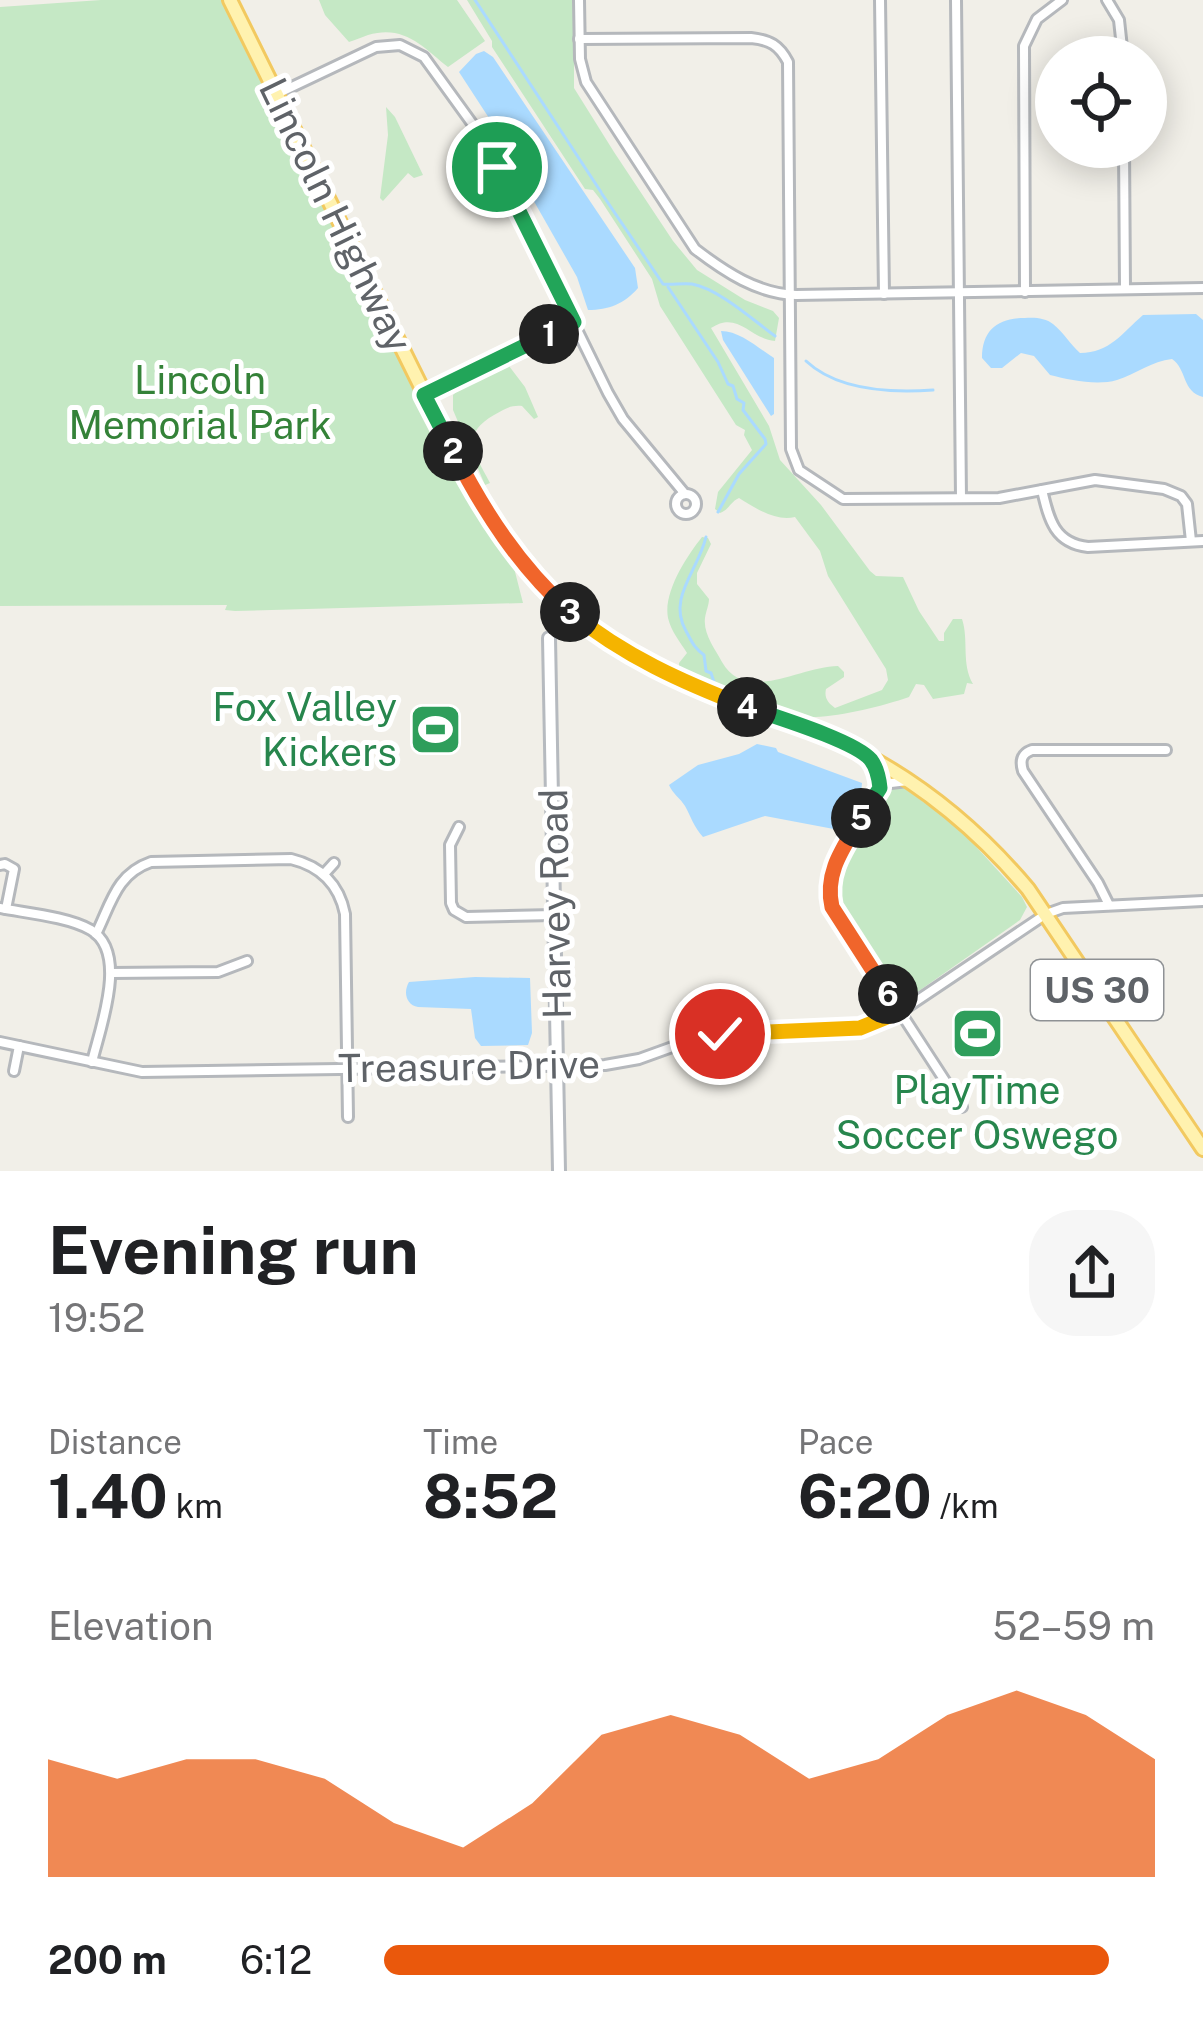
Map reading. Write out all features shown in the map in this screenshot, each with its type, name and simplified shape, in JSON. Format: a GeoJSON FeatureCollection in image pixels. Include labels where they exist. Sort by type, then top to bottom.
{"type":"FeatureCollection","features":[{"type":"Feature","properties":{"kind":"main road","name":"Lincoln Highway"},"geometry":{"type":"LineString","coordinates":[[230,0],[424,395],[486,515],[519,560],[568,610],[623,651],[674,678],[869,757],[910,782],[979,836],[1046,914],[1203,1149]]}},
{"type":"Feature","properties":{"kind":"street"},"geometry":{"type":"LineString","coordinates":[[579,0],[580,59],[586,82],[695,249],[763,290],[790,295],[1203,289]]}},
{"type":"Feature","properties":{"kind":"street"},"geometry":{"type":"LineString","coordinates":[[880,0],[884,294]]}},
{"type":"Feature","properties":{"kind":"street"},"geometry":{"type":"LineString","coordinates":[[956,0],[961,498]]}},
{"type":"Feature","properties":{"kind":"street"},"geometry":{"type":"LineString","coordinates":[[1025,292],[1023,57],[1040,9],[1062,0]]}},
{"type":"Feature","properties":{"kind":"street"},"geometry":{"type":"LineString","coordinates":[[1108,0],[1119,20],[1121,36]]}},
{"type":"Feature","properties":{"kind":"street"},"geometry":{"type":"LineString","coordinates":[[579,40],[765,39],[780,47],[788,62],[791,449],[799,470],[843,499],[1009,497],[1106,481],[1171,491],[1187,504],[1191,541]]}},
{"type":"Feature","properties":{"kind":"street"},"geometry":{"type":"LineString","coordinates":[[277,94],[376,46],[400,45],[424,57],[484,140],[623,419],[685,494]]}},
{"type":"Feature","properties":{"kind":"street"},"geometry":{"type":"LineString","coordinates":[[1124,168],[1125,290]]}},
{"type":"Feature","properties":{"kind":"street"},"geometry":{"type":"LineString","coordinates":[[424,395],[574,322]]}},
{"type":"Feature","properties":{"kind":"street"},"geometry":{"type":"LineString","coordinates":[[1042,490],[1052,526],[1074,545],[1203,541]]}},
{"type":"Feature","properties":{"kind":"street","name":"Harvey Road"},"geometry":{"type":"LineString","coordinates":[[549,638],[559,1171]]}},
{"type":"Feature","properties":{"kind":"street"},"geometry":{"type":"LineString","coordinates":[[1109,905],[1023,771],[1024,754],[1032,750],[1166,750]]}},
{"type":"Feature","properties":{"kind":"street"},"geometry":{"type":"LineString","coordinates":[[869,757],[880,788]]}},
{"type":"Feature","properties":{"kind":"street"},"geometry":{"type":"LineString","coordinates":[[910,782],[880,788],[832,871],[829,893],[832,907],[962,1107]]}},
{"type":"Feature","properties":{"kind":"street"},"geometry":{"type":"LineString","coordinates":[[459,827],[450,845],[451,903],[459,915],[554,915]]}},
{"type":"Feature","properties":{"kind":"street"},"geometry":{"type":"LineString","coordinates":[[96,934],[118,884],[151,862],[291,860],[324,874],[339,894],[345,914],[348,1117]]}},
{"type":"Feature","properties":{"kind":"street"},"geometry":{"type":"LineString","coordinates":[[324,874],[334,863]]}},
{"type":"Feature","properties":{"kind":"street"},"geometry":{"type":"LineString","coordinates":[[0,865],[14,869],[3,908],[79,926],[96,934],[109,953],[111,973],[92,1062]]}},
{"type":"Feature","properties":{"kind":"street"},"geometry":{"type":"LineString","coordinates":[[1046,914],[1069,907],[1203,902]]}},
{"type":"Feature","properties":{"kind":"street","name":"Treasure Drive"},"geometry":{"type":"LineString","coordinates":[[0,1042],[154,1072],[623,1064],[700,1037],[860,1028],[899,1012],[1046,914]]}},
{"type":"Feature","properties":{"kind":"street"},"geometry":{"type":"LineString","coordinates":[[111,973],[218,972],[247,961]]}},
{"type":"Feature","properties":{"kind":"street"},"geometry":{"type":"LineString","coordinates":[[14,1071],[19,1046]]}},
{"type":"Feature","properties":{"kind":"green space","name":"Lincoln Memorial Park"},"geometry":{"type":"Polygon","coordinates":[[[101,0],[222,0],[452,466],[512,560],[523,603],[235,611],[225,610],[227,605],[0,606],[0,7],[101,0]]]}},
{"type":"Feature","properties":{"kind":"green space"},"geometry":{"type":"Polygon","coordinates":[[[319,0],[457,0],[485,41],[448,67],[403,35],[381,32],[349,42],[325,15],[319,0]]]}},
{"type":"Feature","properties":{"kind":"green space"},"geometry":{"type":"Polygon","coordinates":[[[467,0],[574,0],[574,88],[614,152],[697,270],[779,318],[775,341],[729,322],[711,328],[769,426],[780,460],[870,571],[876,576],[903,577],[939,641],[944,641],[953,619],[962,619],[973,684],[967,683],[964,694],[933,699],[924,685],[916,684],[909,697],[887,704],[838,715],[800,716],[746,700],[679,671],[687,653],[669,623],[667,608],[683,564],[702,537],[711,544],[697,573],[697,584],[709,599],[706,630],[732,674],[759,682],[838,666],[844,677],[826,689],[827,700],[835,708],[882,690],[888,680],[886,669],[828,576],[820,551],[795,517],[773,516],[739,498],[723,512],[715,509],[718,492],[752,450],[745,430],[736,425],[660,306],[652,279],[600,199],[593,190],[585,189],[492,47],[467,0]]]}},
{"type":"Feature","properties":{"kind":"green space"},"geometry":{"type":"Polygon","coordinates":[[[386,107],[423,175],[414,178],[408,173],[383,201],[380,198],[388,135],[386,107]]]}},
{"type":"Feature","properties":{"kind":"green space"},"geometry":{"type":"Polygon","coordinates":[[[509,366],[538,417],[534,419],[522,406],[511,407],[476,430],[473,446],[490,483],[485,485],[453,410],[453,395],[509,366]]]}},
{"type":"Feature","properties":{"kind":"green space"},"geometry":{"type":"Polygon","coordinates":[[[903,787],[959,828],[1027,907],[1020,920],[906,1000],[897,995],[840,903],[843,872],[856,843],[889,788],[903,787]]]}},
{"type":"Feature","properties":{"kind":"water"},"geometry":{"type":"Polygon","coordinates":[[[484,51],[493,57],[635,268],[638,288],[622,302],[588,310],[577,277],[502,138],[459,72],[484,51]]]}},
{"type":"Feature","properties":{"kind":"water"},"geometry":{"type":"Polygon","coordinates":[[[1196,314],[1203,320],[1203,397],[1191,390],[1172,359],[1101,382],[1050,375],[1034,356],[1021,353],[1002,368],[991,368],[982,358],[988,333],[1007,320],[1047,320],[1080,353],[1108,346],[1143,315],[1196,314]]]}},
{"type":"Feature","properties":{"kind":"water"},"geometry":{"type":"Polygon","coordinates":[[[721,331],[742,337],[774,358],[771,416],[723,340],[721,331]]]}},
{"type":"Feature","properties":{"kind":"water"},"geometry":{"type":"Polygon","coordinates":[[[757,744],[862,783],[839,830],[765,816],[703,837],[669,785],[698,765],[757,744]]]}},
{"type":"Feature","properties":{"kind":"water"},"geometry":{"type":"Polygon","coordinates":[[[530,978],[532,1033],[528,1045],[481,1046],[475,1038],[471,1009],[418,1007],[407,998],[409,982],[530,978]]]}},
{"type":"Feature","properties":{"kind":"waterway"},"geometry":{"type":"LineString","coordinates":[[475,0],[601,192]]}},
{"type":"Feature","properties":{"kind":"waterway"},"geometry":{"type":"LineString","coordinates":[[602,194],[663,284],[692,284],[713,292],[775,336]]}},
{"type":"Feature","properties":{"kind":"waterway"},"geometry":{"type":"LineString","coordinates":[[668,287],[765,439],[718,512]]}},
{"type":"Feature","properties":{"kind":"waterway"},"geometry":{"type":"LineString","coordinates":[[806,361],[849,384],[933,390]]}},
{"type":"Feature","properties":{"kind":"waterway"},"geometry":{"type":"LineString","coordinates":[[706,537],[680,607],[686,631],[704,655],[706,671],[715,685]]}},
{"type":"Feature","properties":{"kind":"waterway"},"geometry":{"type":"LineString","coordinates":[[736,711],[762,726]]}},
{"type":"Feature","properties":{"kind":"place","name":"Fox Valley Kickers"},"geometry":{"type":"Point","coordinates":[436,729]}},
{"type":"Feature","properties":{"kind":"place","name":"PlayTime Soccer Oswego"},"geometry":{"type":"Point","coordinates":[977,1033]}},
{"type":"Feature","properties":{"kind":"route"},"geometry":{"type":"LineString","coordinates":[[497,167],[574,322],[424,395],[486,515],[539,582],[606,640],[674,678],[869,757],[879,777],[880,788],[832,871],[829,893],[832,907],[899,1012],[860,1028],[720,1034]]}}]}
